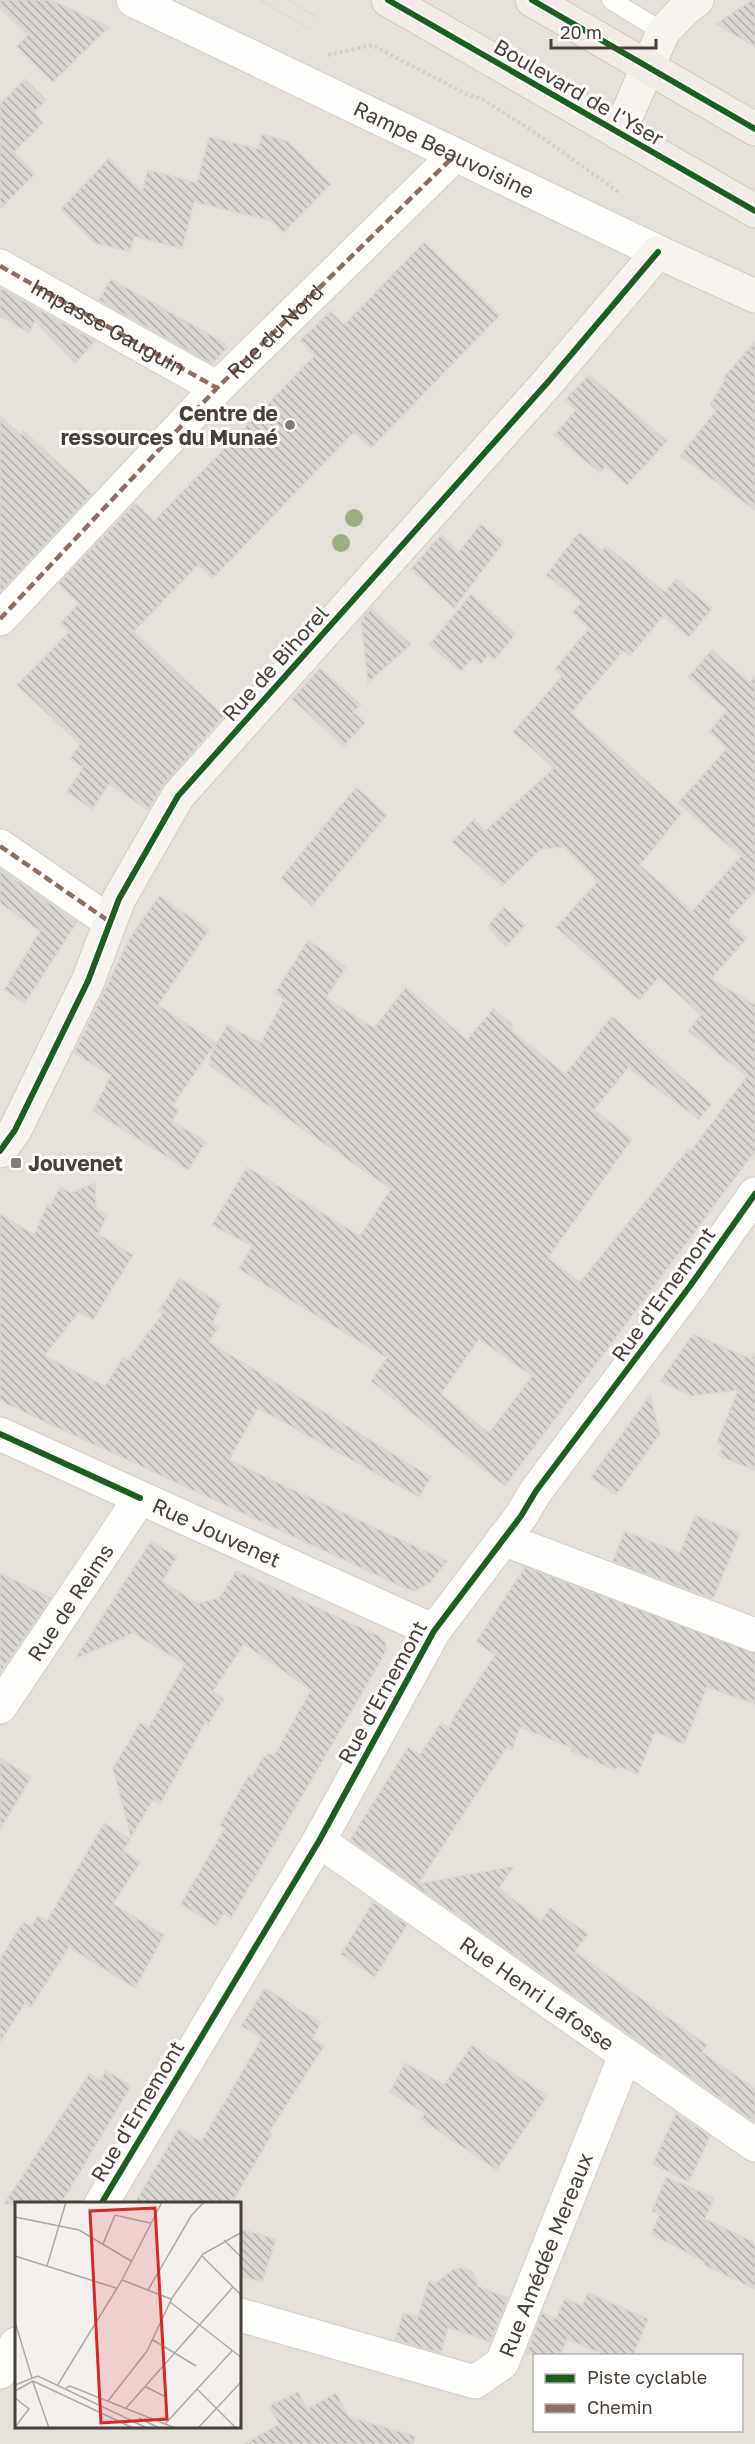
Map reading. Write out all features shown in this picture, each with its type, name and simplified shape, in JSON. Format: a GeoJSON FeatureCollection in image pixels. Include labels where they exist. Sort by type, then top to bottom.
{"type":"FeatureCollection","features":[{"type":"Feature","properties":{"kind":"main road","name":"Boulevard de l'Yser"},"geometry":{"type":"LineString","coordinates":[[388,0],[755,211]]}},
{"type":"Feature","properties":{"kind":"main road"},"geometry":{"type":"LineString","coordinates":[[532,0],[755,129]]}},
{"type":"Feature","properties":{"kind":"street","name":"Rampe Beauvoisine"},"geometry":{"type":"LineString","coordinates":[[133,0],[658,252],[755,296]]}},
{"type":"Feature","properties":{"kind":"street"},"geometry":{"type":"LineString","coordinates":[[663,32],[677,16],[697,0]]}},
{"type":"Feature","properties":{"kind":"street","name":"Boulevard de l'Yser"},"geometry":{"type":"LineString","coordinates":[[620,133],[663,32]]}},
{"type":"Feature","properties":{"kind":"street","name":"Rue du Nord"},"geometry":{"type":"LineString","coordinates":[[0,619],[217,388],[455,155]]}},
{"type":"Feature","properties":{"kind":"street","name":"Rue de Bihorel"},"geometry":{"type":"LineString","coordinates":[[0,1151],[15,1130],[88,981],[110,922],[132,874],[178,796],[548,382],[658,252]]}},
{"type":"Feature","properties":{"kind":"street","name":"Impasse Gauguin"},"geometry":{"type":"LineString","coordinates":[[0,266],[217,388]]}},
{"type":"Feature","properties":{"kind":"street"},"geometry":{"type":"LineString","coordinates":[[0,846],[110,922]]}},
{"type":"Feature","properties":{"kind":"street","name":"Rue d'Ernemont"},"geometry":{"type":"LineString","coordinates":[[101,2202],[319,1841],[434,1630],[690,1286],[755,1194]]}},
{"type":"Feature","properties":{"kind":"street","name":"Rue Jouvenet"},"geometry":{"type":"LineString","coordinates":[[0,1434],[434,1630]]}},
{"type":"Feature","properties":{"kind":"street","name":"Rue de Reims"},"geometry":{"type":"LineString","coordinates":[[0,1707],[140,1498]]}},
{"type":"Feature","properties":{"kind":"street"},"geometry":{"type":"LineString","coordinates":[[503,1539],[755,1635]]}},
{"type":"Feature","properties":{"kind":"street","name":"Rue Henri Lafosse"},"geometry":{"type":"LineString","coordinates":[[319,1841],[755,2145]]}},
{"type":"Feature","properties":{"kind":"street","name":"Rue Amédée Mereaux"},"geometry":{"type":"LineString","coordinates":[[242,2316],[475,2382],[502,2363],[625,2056]]}},
{"type":"Feature","properties":{"kind":"street"},"geometry":{"type":"LineString","coordinates":[[0,2372],[15,2346]]}},
{"type":"Feature","properties":{"kind":"lane"},"geometry":{"type":"LineString","coordinates":[[611,0],[663,32]]}},
{"type":"Feature","properties":{"kind":"path"},"geometry":{"type":"LineString","coordinates":[[294,77],[307,59],[372,45],[482,99],[551,143],[622,195]]}},
{"type":"Feature","properties":{"kind":"shaded area"},"geometry":{"type":"Polygon","coordinates":[[[0,0],[755,0],[755,2444],[0,2444],[0,0]]]}},
{"type":"Feature","properties":{"kind":"building"},"geometry":{"type":"Polygon","coordinates":[[[0,0],[51,0],[109,27],[53,82],[16,47],[28,35],[0,8],[0,0]]]}},
{"type":"Feature","properties":{"kind":"building"},"geometry":{"type":"Polygon","coordinates":[[[755,0],[755,47],[716,24],[755,0]]]}},
{"type":"Feature","properties":{"kind":"building"},"geometry":{"type":"Polygon","coordinates":[[[25,79],[46,100],[34,112],[43,123],[14,152],[35,174],[0,209],[0,104],[25,79]]]}},
{"type":"Feature","properties":{"kind":"building"},"geometry":{"type":"Polygon","coordinates":[[[262,134],[287,141],[331,184],[283,233],[272,221],[194,202],[182,249],[134,236],[130,252],[95,243],[61,209],[109,158],[142,192],[148,170],[197,183],[209,137],[259,149],[262,134]]]}},
{"type":"Feature","properties":{"kind":"building"},"geometry":{"type":"Polygon","coordinates":[[[424,242],[500,315],[371,448],[354,432],[213,578],[198,565],[135,630],[134,632],[224,716],[164,784],[148,810],[109,784],[92,809],[67,792],[83,767],[70,759],[80,744],[17,685],[69,632],[60,624],[79,603],[58,584],[135,503],[154,521],[315,355],[300,341],[330,311],[344,325],[424,242]]]}},
{"type":"Feature","properties":{"kind":"building"},"geometry":{"type":"Polygon","coordinates":[[[111,279],[226,344],[224,346],[227,348],[212,364],[99,300],[111,279]]]}},
{"type":"Feature","properties":{"kind":"building"},"geometry":{"type":"Polygon","coordinates":[[[0,288],[95,341],[75,363],[35,321],[29,333],[0,316],[0,288]]]}},
{"type":"Feature","properties":{"kind":"building"},"geometry":{"type":"Polygon","coordinates":[[[755,342],[755,510],[680,456],[716,410],[710,405],[725,380],[723,378],[755,342]]]}},
{"type":"Feature","properties":{"kind":"building"},"geometry":{"type":"Polygon","coordinates":[[[589,375],[667,441],[627,485],[606,466],[600,473],[554,435],[576,410],[565,400],[589,375]]]}},
{"type":"Feature","properties":{"kind":"building"},"geometry":{"type":"Polygon","coordinates":[[[0,416],[21,435],[24,431],[92,494],[0,592],[0,416]]]}},
{"type":"Feature","properties":{"kind":"building"},"geometry":{"type":"Polygon","coordinates":[[[480,524],[504,542],[454,608],[411,569],[441,535],[459,552],[480,524]]]}},
{"type":"Feature","properties":{"kind":"building"},"geometry":{"type":"Polygon","coordinates":[[[579,532],[602,551],[606,546],[665,592],[676,579],[712,608],[689,637],[663,616],[630,656],[623,651],[571,713],[682,813],[640,865],[692,911],[741,856],[678,803],[727,748],[709,732],[727,710],[688,677],[712,650],[750,683],[755,676],[755,890],[728,921],[747,938],[711,979],[755,1005],[755,1151],[505,1486],[371,1381],[387,1358],[239,1269],[252,1246],[212,1225],[247,1167],[360,1236],[391,1189],[210,1066],[210,1056],[227,1025],[261,1043],[284,999],[275,993],[308,940],[346,967],[326,998],[374,1028],[406,987],[467,1040],[493,1009],[512,1024],[511,1030],[565,1074],[612,1016],[712,1104],[699,1119],[628,1068],[594,1110],[632,1139],[548,1258],[580,1282],[689,1148],[691,1151],[747,1076],[688,1031],[701,1015],[659,977],[639,1000],[556,927],[598,881],[564,847],[541,849],[502,886],[452,842],[474,819],[485,831],[554,768],[513,732],[562,676],[555,669],[589,628],[572,613],[582,602],[546,575],[579,532]],[[479,1339],[441,1394],[489,1433],[532,1376],[479,1339]]]}},
{"type":"Feature","properties":{"kind":"building"},"geometry":{"type":"Polygon","coordinates":[[[471,594],[516,634],[494,660],[488,655],[481,664],[473,658],[461,671],[429,645],[471,594]]]}},
{"type":"Feature","properties":{"kind":"building"},"geometry":{"type":"Polygon","coordinates":[[[371,609],[411,644],[368,683],[361,619],[371,609]]]}},
{"type":"Feature","properties":{"kind":"building"},"geometry":{"type":"Polygon","coordinates":[[[320,668],[361,705],[353,712],[365,723],[344,746],[292,699],[320,668]]]}},
{"type":"Feature","properties":{"kind":"building"},"geometry":{"type":"Polygon","coordinates":[[[356,787],[387,815],[312,906],[281,878],[356,787]]]}},
{"type":"Feature","properties":{"kind":"building"},"geometry":{"type":"Polygon","coordinates":[[[0,869],[77,922],[25,1003],[4,990],[40,931],[0,903],[0,869]]]}},
{"type":"Feature","properties":{"kind":"building"},"geometry":{"type":"Polygon","coordinates":[[[159,896],[209,930],[158,1005],[216,1043],[172,1106],[179,1110],[172,1121],[206,1142],[188,1170],[93,1111],[111,1075],[74,1053],[131,936],[159,896]]]}},
{"type":"Feature","properties":{"kind":"building"},"geometry":{"type":"Polygon","coordinates":[[[504,907],[525,925],[506,947],[488,926],[504,907]]]}},
{"type":"Feature","properties":{"kind":"building"},"geometry":{"type":"Polygon","coordinates":[[[95,1183],[96,1209],[107,1215],[98,1234],[133,1255],[93,1320],[79,1312],[44,1356],[105,1386],[123,1357],[128,1360],[163,1313],[159,1311],[179,1278],[221,1304],[212,1324],[218,1327],[209,1342],[431,1477],[419,1497],[258,1408],[229,1460],[447,1561],[430,1583],[415,1591],[405,1588],[0,1401],[0,1214],[34,1235],[48,1203],[51,1205],[60,1187],[71,1193],[95,1183]]]}},
{"type":"Feature","properties":{"kind":"building"},"geometry":{"type":"Polygon","coordinates":[[[693,1334],[751,1359],[755,1353],[755,1470],[719,1456],[723,1446],[717,1443],[738,1390],[691,1396],[660,1381],[693,1334]]]}},
{"type":"Feature","properties":{"kind":"building"},"geometry":{"type":"Polygon","coordinates":[[[650,1395],[660,1434],[616,1495],[591,1477],[650,1395]]]}},
{"type":"Feature","properties":{"kind":"building"},"geometry":{"type":"Polygon","coordinates":[[[695,1515],[740,1533],[713,1599],[613,1561],[625,1531],[680,1553],[695,1515]]]}},
{"type":"Feature","properties":{"kind":"building"},"geometry":{"type":"Polygon","coordinates":[[[151,1541],[177,1557],[162,1581],[198,1604],[220,1597],[236,1571],[384,1638],[387,1650],[231,1918],[224,1913],[216,1926],[181,1904],[225,1828],[220,1825],[249,1775],[252,1777],[263,1756],[265,1757],[268,1753],[274,1756],[311,1690],[244,1644],[213,1691],[224,1699],[208,1725],[205,1723],[160,1804],[153,1800],[131,1837],[113,1768],[140,1723],[149,1727],[185,1664],[133,1633],[75,1659],[151,1541]]]}},
{"type":"Feature","properties":{"kind":"building"},"geometry":{"type":"Polygon","coordinates":[[[525,1567],[755,1653],[755,1704],[707,1687],[684,1744],[655,1732],[638,1774],[617,1766],[615,1770],[571,1751],[572,1748],[520,1727],[512,1750],[507,1747],[418,1884],[514,1866],[499,1888],[541,1921],[550,1908],[588,1934],[575,1952],[707,2045],[702,2052],[755,2089],[755,2122],[350,1840],[408,1747],[420,1755],[441,1723],[449,1728],[455,1715],[495,1655],[476,1642],[525,1567]]]}},
{"type":"Feature","properties":{"kind":"building"},"geometry":{"type":"Polygon","coordinates":[[[0,1573],[51,1598],[0,1673],[0,1573]]]}},
{"type":"Feature","properties":{"kind":"building"},"geometry":{"type":"Polygon","coordinates":[[[0,1758],[31,1777],[0,1830],[0,1758]]]}},
{"type":"Feature","properties":{"kind":"building"},"geometry":{"type":"Polygon","coordinates":[[[104,1823],[130,1839],[123,1851],[140,1862],[113,1904],[164,1935],[135,1988],[69,1947],[31,2007],[25,2003],[0,2042],[0,1959],[23,1922],[31,1927],[38,1916],[47,1921],[104,1823]]]}},
{"type":"Feature","properties":{"kind":"building"},"geometry":{"type":"Polygon","coordinates":[[[373,1902],[407,1925],[375,1977],[341,1954],[373,1902]]]}},
{"type":"Feature","properties":{"kind":"building"},"geometry":{"type":"Polygon","coordinates":[[[265,1988],[321,2023],[312,2039],[324,2046],[269,2132],[272,2134],[232,2202],[135,2202],[179,2128],[201,2142],[262,2038],[241,2026],[265,1988]]]}},
{"type":"Feature","properties":{"kind":"building"},"geometry":{"type":"Polygon","coordinates":[[[472,2045],[547,2096],[497,2170],[421,2119],[425,2113],[390,2092],[405,2063],[444,2085],[472,2045]]]}},
{"type":"Feature","properties":{"kind":"building"},"geometry":{"type":"Polygon","coordinates":[[[106,2070],[131,2086],[62,2202],[4,2204],[89,2074],[100,2080],[106,2070]]]}},
{"type":"Feature","properties":{"kind":"building"},"geometry":{"type":"Polygon","coordinates":[[[676,2113],[710,2136],[689,2182],[653,2164],[676,2113]]]}},
{"type":"Feature","properties":{"kind":"building"},"geometry":{"type":"Polygon","coordinates":[[[666,2177],[714,2198],[705,2219],[755,2243],[755,2289],[704,2265],[705,2262],[651,2234],[660,2214],[652,2211],[666,2177]]]}},
{"type":"Feature","properties":{"kind":"building"},"geometry":{"type":"Polygon","coordinates":[[[242,2230],[276,2239],[262,2282],[242,2277],[242,2230]]]}},
{"type":"Feature","properties":{"kind":"building"},"geometry":{"type":"Polygon","coordinates":[[[454,2269],[470,2270],[475,2276],[477,2286],[508,2298],[490,2342],[448,2327],[441,2353],[395,2340],[403,2313],[418,2317],[429,2280],[436,2283],[454,2269]]]}},
{"type":"Feature","properties":{"kind":"building"},"geometry":{"type":"Polygon","coordinates":[[[588,2293],[648,2319],[633,2354],[603,2354],[567,2339],[560,2354],[526,2354],[542,2313],[556,2319],[565,2298],[582,2306],[588,2293]]]}},
{"type":"Feature","properties":{"kind":"building"},"geometry":{"type":"Polygon","coordinates":[[[298,2392],[307,2409],[336,2393],[349,2417],[415,2436],[413,2444],[244,2444],[279,2424],[269,2406],[298,2392]]]}},
{"type":"Feature","properties":{"kind":"tram line"},"geometry":{"type":"LineString","coordinates":[[260,0],[310,29]]}},
{"type":"Feature","properties":{"kind":"tram line"},"geometry":{"type":"LineString","coordinates":[[288,0],[317,17]]}},
{"type":"Feature","properties":{"kind":"marked path"},"geometry":{"type":"LineString","coordinates":[[0,619],[217,388],[455,155]]}},
{"type":"Feature","properties":{"kind":"marked path"},"geometry":{"type":"LineString","coordinates":[[0,266],[217,388]]}},
{"type":"Feature","properties":{"kind":"marked path"},"geometry":{"type":"LineString","coordinates":[[0,846],[110,922]]}},
{"type":"Feature","properties":{"kind":"cycle path"},"geometry":{"type":"LineString","coordinates":[[388,0],[755,211]]}},
{"type":"Feature","properties":{"kind":"cycle path"},"geometry":{"type":"LineString","coordinates":[[532,0],[755,129]]}},
{"type":"Feature","properties":{"kind":"cycle path"},"geometry":{"type":"LineString","coordinates":[[0,1151],[15,1130],[88,981],[119,899],[178,796],[548,382],[658,252]]}},
{"type":"Feature","properties":{"kind":"cycle path"},"geometry":{"type":"LineString","coordinates":[[102,2202],[319,1841],[434,1631],[690,1286],[755,1194]]}},
{"type":"Feature","properties":{"kind":"cycle path"},"geometry":{"type":"LineString","coordinates":[[0,1434],[140,1498]]}},
{"type":"Feature","properties":{"kind":"place","name":"Centre de ressources du Munaé"},"geometry":{"type":"Point","coordinates":[290,425]}},
{"type":"Feature","properties":{"kind":"place","name":"Jouvenet"},"geometry":{"type":"Point","coordinates":[16,1163]}}]}
